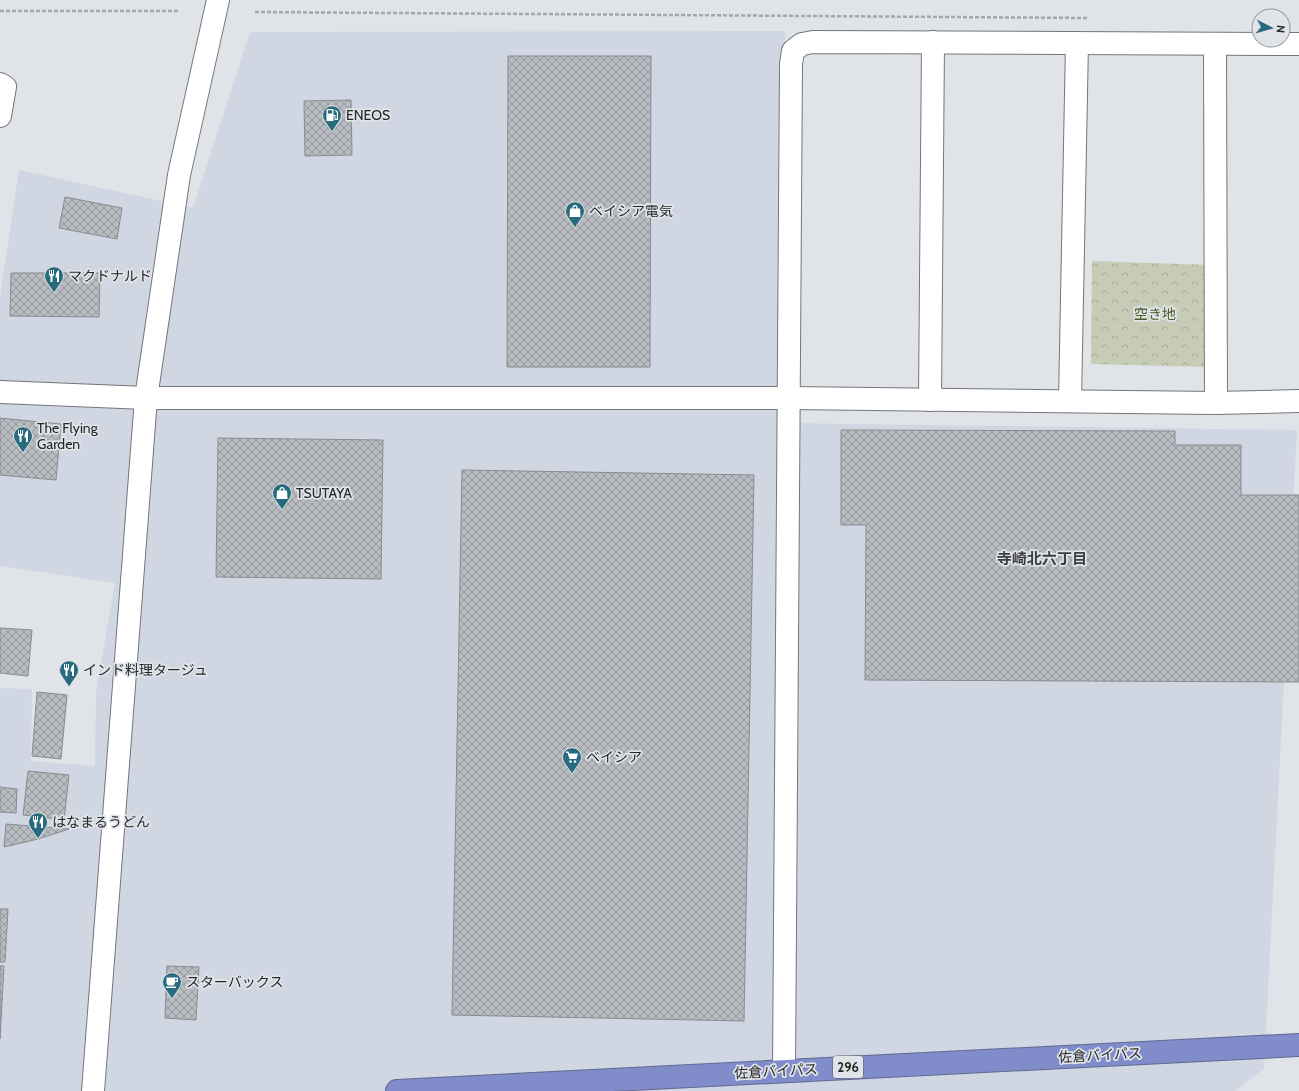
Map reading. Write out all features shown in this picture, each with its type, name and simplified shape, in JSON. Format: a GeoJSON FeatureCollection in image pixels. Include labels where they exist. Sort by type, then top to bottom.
{"type":"FeatureCollection","features":[{"type":"Feature","properties":{"kind":"highway","name":"佐倉バイパス"},"geometry":{"type":"LineString","coordinates":[[397,1091],[784,1070],[1299,1045]]}},
{"type":"Feature","properties":{"kind":"street"},"geometry":{"type":"LineString","coordinates":[[93,1091],[146,398],[179,175],[218,0]]}},
{"type":"Feature","properties":{"kind":"street"},"geometry":{"type":"LineString","coordinates":[[784,1070],[790,398],[791,72],[793,51],[802,44],[813,42],[1299,44]]}},
{"type":"Feature","properties":{"kind":"street"},"geometry":{"type":"LineString","coordinates":[[930,400],[933,42]]}},
{"type":"Feature","properties":{"kind":"street"},"geometry":{"type":"LineString","coordinates":[[1070,401],[1077,43]]}},
{"type":"Feature","properties":{"kind":"street"},"geometry":{"type":"LineString","coordinates":[[1215,44],[1216,403]]}},
{"type":"Feature","properties":{"kind":"street"},"geometry":{"type":"LineString","coordinates":[[0,84],[5,87],[0,116]]}},
{"type":"Feature","properties":{"kind":"street"},"geometry":{"type":"LineString","coordinates":[[0,392],[146,398],[790,398],[1216,403],[1299,401]]}},
{"type":"Feature","properties":{"kind":"path"},"geometry":{"type":"LineString","coordinates":[[0,11],[178,11]]}},
{"type":"Feature","properties":{"kind":"path"},"geometry":{"type":"LineString","coordinates":[[255,12],[1092,18]]}},
{"type":"Feature","properties":{"kind":"shaded area"},"geometry":{"type":"Polygon","coordinates":[[[785,31],[784,423],[1297,430],[1264,1069],[1235,1091],[0,1091],[0,688],[32,689],[31,761],[95,766],[96,692],[115,583],[0,566],[0,297],[19,170],[193,208],[250,32],[785,31]]]}},
{"type":"Feature","properties":{"kind":"green space","name":"空き地"},"geometry":{"type":"Polygon","coordinates":[[[1092,261],[1210,265],[1211,367],[1091,364],[1092,261]]]}},
{"type":"Feature","properties":{"kind":"building"},"geometry":{"type":"Polygon","coordinates":[[[508,56],[651,56],[650,367],[507,367],[508,56]]]}},
{"type":"Feature","properties":{"kind":"building"},"geometry":{"type":"Polygon","coordinates":[[[351,100],[352,155],[305,156],[304,101],[351,100]]]}},
{"type":"Feature","properties":{"kind":"building"},"geometry":{"type":"Polygon","coordinates":[[[65,197],[122,208],[117,239],[59,228],[65,197]]]}},
{"type":"Feature","properties":{"kind":"building"},"geometry":{"type":"Polygon","coordinates":[[[11,273],[100,273],[99,317],[10,316],[11,273]]]}},
{"type":"Feature","properties":{"kind":"building"},"geometry":{"type":"Polygon","coordinates":[[[0,418],[61,424],[56,480],[0,475],[0,418]]]}},
{"type":"Feature","properties":{"kind":"building"},"geometry":{"type":"Polygon","coordinates":[[[841,430],[1175,431],[1175,445],[1241,445],[1241,495],[1299,495],[1299,682],[865,680],[866,525],[841,525],[841,430]]]}},
{"type":"Feature","properties":{"kind":"building"},"geometry":{"type":"Polygon","coordinates":[[[218,438],[383,440],[381,579],[216,577],[218,438]]]}},
{"type":"Feature","properties":{"kind":"building"},"geometry":{"type":"Polygon","coordinates":[[[462,470],[754,475],[744,1021],[452,1015],[462,470]]]}},
{"type":"Feature","properties":{"kind":"building"},"geometry":{"type":"Polygon","coordinates":[[[0,628],[32,630],[28,676],[0,673],[0,628]]]}},
{"type":"Feature","properties":{"kind":"building"},"geometry":{"type":"Polygon","coordinates":[[[37,692],[67,695],[61,759],[32,756],[37,692]]]}},
{"type":"Feature","properties":{"kind":"building"},"geometry":{"type":"Polygon","coordinates":[[[28,771],[69,775],[64,820],[23,815],[28,771]]]}},
{"type":"Feature","properties":{"kind":"building"},"geometry":{"type":"Polygon","coordinates":[[[0,787],[17,789],[16,813],[0,812],[0,787]]]}},
{"type":"Feature","properties":{"kind":"building"},"geometry":{"type":"Polygon","coordinates":[[[6,824],[69,829],[38,839],[4,847],[6,824]]]}},
{"type":"Feature","properties":{"kind":"building"},"geometry":{"type":"Polygon","coordinates":[[[0,909],[8,909],[5,962],[0,962],[0,909]]]}},
{"type":"Feature","properties":{"kind":"building"},"geometry":{"type":"Polygon","coordinates":[[[0,966],[4,966],[0,1039],[0,966]]]}},
{"type":"Feature","properties":{"kind":"building"},"geometry":{"type":"Polygon","coordinates":[[[167,966],[199,967],[196,1020],[165,1018],[167,966]]]}},
{"type":"Feature","properties":{"kind":"place","name":"ENEOS"},"geometry":{"type":"Point","coordinates":[332,132]}},
{"type":"Feature","properties":{"kind":"place","name":"ベイシア電気"},"geometry":{"type":"Point","coordinates":[575,228]}},
{"type":"Feature","properties":{"kind":"place","name":"マクドナルド"},"geometry":{"type":"Point","coordinates":[54,293]}},
{"type":"Feature","properties":{"kind":"place","name":"The Flying Garden"},"geometry":{"type":"Point","coordinates":[23,453]}},
{"type":"Feature","properties":{"kind":"place","name":"TSUTAYA"},"geometry":{"type":"Point","coordinates":[282,510]}},
{"type":"Feature","properties":{"kind":"place","name":"インド料理タージュ"},"geometry":{"type":"Point","coordinates":[69,687]}},
{"type":"Feature","properties":{"kind":"place","name":"ベイシア"},"geometry":{"type":"Point","coordinates":[572,774]}},
{"type":"Feature","properties":{"kind":"place","name":"はなまるうどん"},"geometry":{"type":"Point","coordinates":[38,839]}},
{"type":"Feature","properties":{"kind":"place","name":"スターバックス"},"geometry":{"type":"Point","coordinates":[172,999]}},
{"type":"Feature","properties":{"kind":"district","name":"寺崎北六丁目"},"geometry":{"type":"Point","coordinates":[1042,559]}}]}
